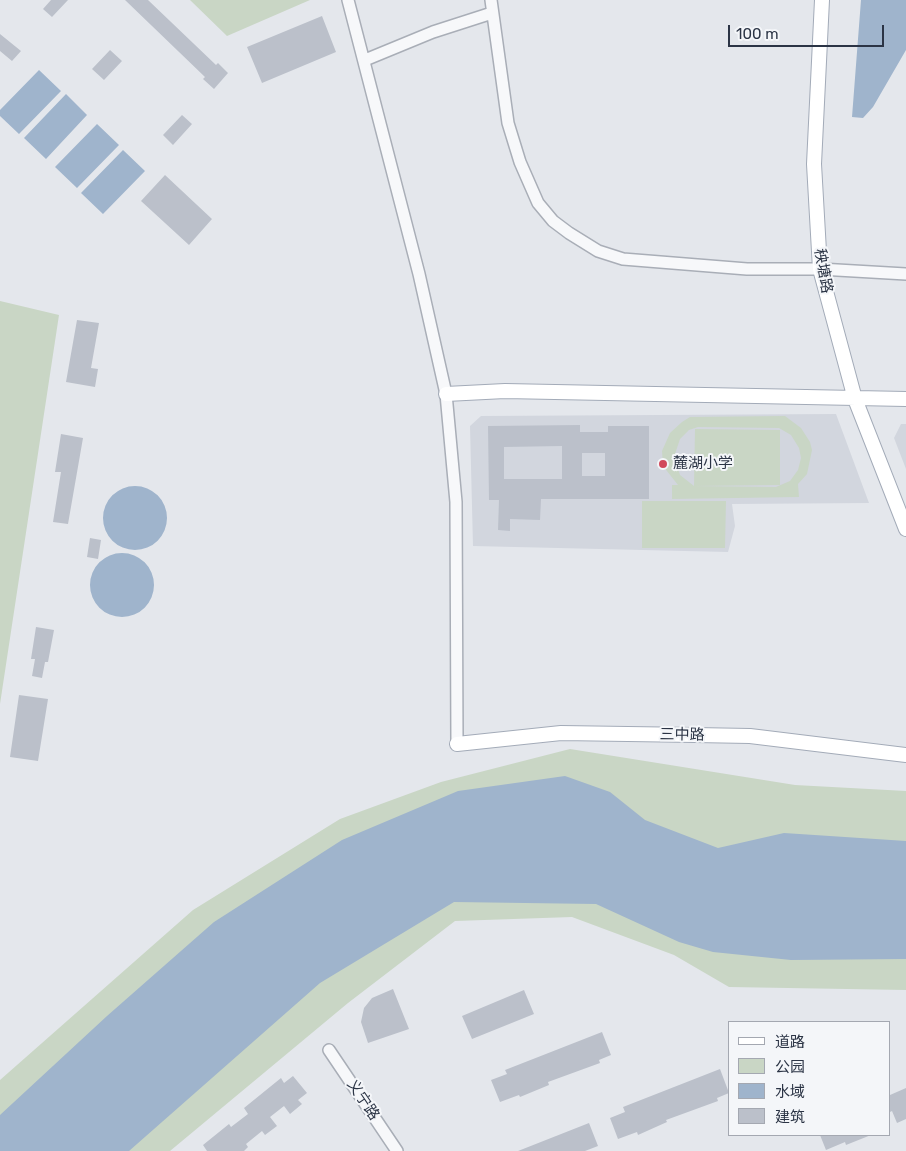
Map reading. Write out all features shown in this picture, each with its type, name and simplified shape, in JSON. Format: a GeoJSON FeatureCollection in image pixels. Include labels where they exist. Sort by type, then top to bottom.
{"type":"FeatureCollection","features":[{"type":"Feature","properties":{"kind":"main road","name":"秧塘路"},"geometry":{"type":"LineString","coordinates":[[822,0],[814,164],[820,269],[855,399],[906,529]]}},
{"type":"Feature","properties":{"kind":"main road"},"geometry":{"type":"LineString","coordinates":[[446,394],[505,391],[906,399]]}},
{"type":"Feature","properties":{"kind":"main road","name":"三中路"},"geometry":{"type":"LineString","coordinates":[[457,744],[561,733],[695,734],[750,736],[906,755]]}},
{"type":"Feature","properties":{"kind":"street"},"geometry":{"type":"LineString","coordinates":[[348,0],[419,274],[446,394],[456,502],[457,744]]}},
{"type":"Feature","properties":{"kind":"street"},"geometry":{"type":"LineString","coordinates":[[491,0],[508,123],[520,162],[538,203],[553,221],[569,234],[598,251],[623,259],[747,269],[820,269],[906,274]]}},
{"type":"Feature","properties":{"kind":"street"},"geometry":{"type":"LineString","coordinates":[[365,60],[433,32],[492,13]]}},
{"type":"Feature","properties":{"kind":"street","name":"义宁路"},"geometry":{"type":"LineString","coordinates":[[329,1050],[397,1151]]}},
{"type":"Feature","properties":{"kind":"shaded area","name":"麓湖小学"},"geometry":{"type":"Polygon","coordinates":[[[836,414],[869,503],[732,504],[735,526],[728,552],[473,546],[470,426],[481,416],[836,414]]]}},
{"type":"Feature","properties":{"kind":"shaded area"},"geometry":{"type":"Polygon","coordinates":[[[901,424],[906,424],[906,469],[894,438],[901,424]]]}},
{"type":"Feature","properties":{"kind":"green space"},"geometry":{"type":"Polygon","coordinates":[[[190,0],[310,0],[227,36],[190,0]]]}},
{"type":"Feature","properties":{"kind":"green space"},"geometry":{"type":"Polygon","coordinates":[[[0,301],[59,315],[0,704],[0,301]]]}},
{"type":"Feature","properties":{"kind":"green space"},"geometry":{"type":"Polygon","coordinates":[[[785,416],[801,428],[810,442],[812,450],[807,474],[798,484],[799,497],[672,499],[672,485],[678,485],[663,466],[662,451],[670,433],[690,417],[785,416]],[[698,427],[689,430],[680,439],[674,457],[680,475],[694,486],[776,487],[790,481],[798,470],[801,458],[799,448],[791,435],[779,428],[698,427]]]}},
{"type":"Feature","properties":{"kind":"green space"},"geometry":{"type":"Polygon","coordinates":[[[695,429],[780,430],[780,485],[694,486],[695,429]]]}},
{"type":"Feature","properties":{"kind":"green space"},"geometry":{"type":"Polygon","coordinates":[[[642,501],[726,501],[725,548],[642,548],[642,501]]]}},
{"type":"Feature","properties":{"kind":"green space"},"geometry":{"type":"Polygon","coordinates":[[[570,749],[795,785],[906,791],[906,990],[729,987],[674,955],[572,917],[455,921],[348,1003],[170,1151],[0,1151],[0,1080],[193,910],[340,819],[441,782],[570,749]]]}},
{"type":"Feature","properties":{"kind":"water"},"geometry":{"type":"Polygon","coordinates":[[[861,0],[906,0],[906,50],[873,107],[863,118],[852,117],[861,0]]]}},
{"type":"Feature","properties":{"kind":"water"},"geometry":{"type":"Polygon","coordinates":[[[39,70],[61,91],[19,134],[0,116],[0,110],[39,70]]]}},
{"type":"Feature","properties":{"kind":"water"},"geometry":{"type":"Polygon","coordinates":[[[66,94],[87,115],[46,159],[24,138],[66,94]]]}},
{"type":"Feature","properties":{"kind":"water"},"geometry":{"type":"Polygon","coordinates":[[[97,124],[119,145],[77,188],[55,167],[97,124]]]}},
{"type":"Feature","properties":{"kind":"water"},"geometry":{"type":"Polygon","coordinates":[[[123,150],[145,171],[103,214],[81,193],[123,150]]]}},
{"type":"Feature","properties":{"kind":"water"},"geometry":{"type":"Polygon","coordinates":[[[135,486],[153,492],[161,500],[167,518],[161,536],[153,544],[135,550],[117,544],[109,536],[103,518],[109,500],[117,492],[135,486]]]}},
{"type":"Feature","properties":{"kind":"water"},"geometry":{"type":"Polygon","coordinates":[[[122,553],[140,559],[148,567],[154,585],[148,603],[140,611],[122,617],[104,611],[96,603],[90,585],[96,567],[104,559],[122,553]]]}},
{"type":"Feature","properties":{"kind":"water"},"geometry":{"type":"Polygon","coordinates":[[[565,776],[610,792],[645,820],[718,848],[784,833],[906,841],[906,959],[791,960],[713,952],[679,942],[596,904],[454,902],[320,983],[129,1151],[0,1151],[0,1115],[107,1016],[214,922],[342,840],[458,791],[565,776]]]}},
{"type":"Feature","properties":{"kind":"building"},"geometry":{"type":"Polygon","coordinates":[[[51,0],[68,0],[52,17],[43,9],[51,0]]]}},
{"type":"Feature","properties":{"kind":"building"},"geometry":{"type":"Polygon","coordinates":[[[125,0],[148,0],[216,65],[218,63],[228,73],[214,89],[203,79],[205,77],[125,0]]]}},
{"type":"Feature","properties":{"kind":"building"},"geometry":{"type":"Polygon","coordinates":[[[322,16],[336,52],[262,83],[247,47],[322,16]]]}},
{"type":"Feature","properties":{"kind":"building"},"geometry":{"type":"Polygon","coordinates":[[[0,34],[21,51],[12,61],[0,51],[0,34]]]}},
{"type":"Feature","properties":{"kind":"building"},"geometry":{"type":"Polygon","coordinates":[[[110,50],[122,61],[104,80],[92,69],[110,50]]]}},
{"type":"Feature","properties":{"kind":"building"},"geometry":{"type":"Polygon","coordinates":[[[182,115],[192,124],[173,145],[163,135],[182,115]]]}},
{"type":"Feature","properties":{"kind":"building"},"geometry":{"type":"Polygon","coordinates":[[[165,175],[212,219],[189,245],[141,201],[165,175]]]}},
{"type":"Feature","properties":{"kind":"building"},"geometry":{"type":"Polygon","coordinates":[[[77,320],[99,323],[91,368],[98,369],[95,387],[66,382],[77,320]]]}},
{"type":"Feature","properties":{"kind":"building"},"geometry":{"type":"Polygon","coordinates":[[[580,425],[580,432],[608,432],[608,426],[649,426],[649,499],[541,499],[540,520],[510,519],[510,531],[498,530],[499,500],[489,500],[488,426],[580,425]],[[562,446],[504,447],[504,479],[562,479],[562,446]],[[582,453],[582,476],[605,476],[605,453],[582,453]]]}},
{"type":"Feature","properties":{"kind":"building"},"geometry":{"type":"Polygon","coordinates":[[[61,434],[83,438],[68,524],[53,522],[61,472],[55,472],[61,434]]]}},
{"type":"Feature","properties":{"kind":"building"},"geometry":{"type":"Polygon","coordinates":[[[90,538],[101,540],[98,559],[87,557],[90,538]]]}},
{"type":"Feature","properties":{"kind":"building"},"geometry":{"type":"Polygon","coordinates":[[[36,627],[54,630],[48,662],[45,662],[42,678],[32,676],[35,659],[31,659],[36,627]]]}},
{"type":"Feature","properties":{"kind":"building"},"geometry":{"type":"Polygon","coordinates":[[[19,695],[48,699],[38,761],[10,757],[19,695]]]}},
{"type":"Feature","properties":{"kind":"building"},"geometry":{"type":"Polygon","coordinates":[[[393,989],[409,1029],[368,1043],[361,1022],[364,1008],[372,998],[393,989]]]}},
{"type":"Feature","properties":{"kind":"building"},"geometry":{"type":"Polygon","coordinates":[[[524,990],[534,1014],[472,1039],[462,1016],[524,990]]]}},
{"type":"Feature","properties":{"kind":"building"},"geometry":{"type":"Polygon","coordinates":[[[602,1032],[611,1055],[599,1060],[600,1063],[548,1082],[549,1085],[520,1097],[519,1095],[500,1102],[491,1080],[507,1074],[505,1070],[602,1032]]]}},
{"type":"Feature","properties":{"kind":"building"},"geometry":{"type":"Polygon","coordinates":[[[720,1069],[728,1090],[728,1093],[717,1098],[718,1101],[666,1120],[667,1122],[638,1135],[637,1132],[618,1139],[610,1118],[625,1112],[623,1107],[720,1069]]]}},
{"type":"Feature","properties":{"kind":"building"},"geometry":{"type":"Polygon","coordinates":[[[293,1076],[307,1093],[298,1100],[302,1104],[290,1114],[284,1106],[270,1117],[277,1126],[265,1135],[262,1131],[246,1144],[248,1147],[244,1151],[207,1151],[203,1145],[229,1124],[231,1127],[248,1114],[244,1108],[281,1078],[284,1083],[293,1076]]]}},
{"type":"Feature","properties":{"kind":"building"},"geometry":{"type":"Polygon","coordinates":[[[906,1088],[906,1119],[897,1123],[891,1112],[891,1095],[906,1088]]]}},
{"type":"Feature","properties":{"kind":"building"},"geometry":{"type":"Polygon","coordinates":[[[589,1123],[598,1146],[585,1151],[518,1151],[589,1123]]]}},
{"type":"Feature","properties":{"kind":"building"},"geometry":{"type":"Polygon","coordinates":[[[820,1136],[868,1136],[846,1145],[845,1142],[826,1150],[820,1136]]]}},
{"type":"Feature","properties":{"kind":"place","name":"麓湖小学"},"geometry":{"type":"Point","coordinates":[663,464]}}]}
